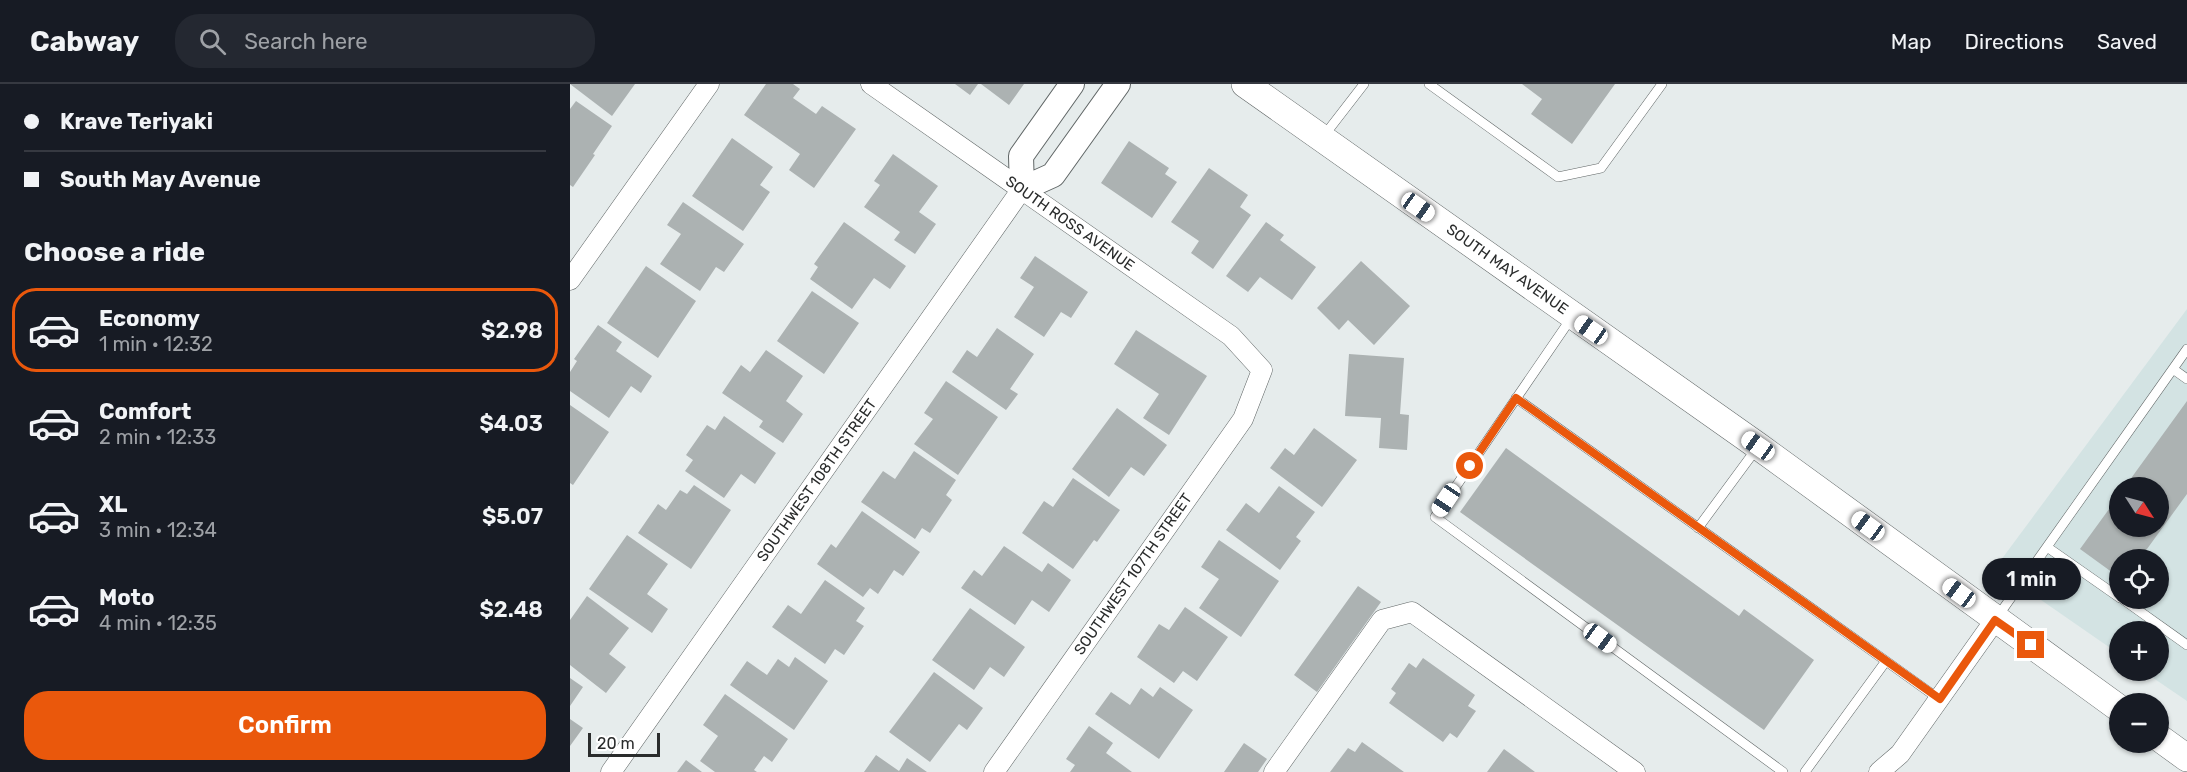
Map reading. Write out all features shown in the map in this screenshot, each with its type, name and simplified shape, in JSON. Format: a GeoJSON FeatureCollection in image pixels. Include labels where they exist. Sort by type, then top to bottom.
{"type":"FeatureCollection","features":[{"type":"Feature","properties":{"kind":"main road","name":"SOUTH MAY AVENUE"},"geometry":{"type":"LineString","coordinates":[[1245,84],[1572,317],[1758,446],[2109,701]]}},
{"type":"Feature","properties":{"kind":"main road"},"geometry":{"type":"LineString","coordinates":[[2169,745],[2187,758]]}},
{"type":"Feature","properties":{"kind":"street"},"geometry":{"type":"LineString","coordinates":[[570,280],[709,84]]}},
{"type":"Feature","properties":{"kind":"street","name":"SOUTH ROSS AVENUE"},"geometry":{"type":"LineString","coordinates":[[871,84],[1231,336],[1262,370]]}},
{"type":"Feature","properties":{"kind":"street"},"geometry":{"type":"LineString","coordinates":[[1072,84],[1021,156],[1022,189],[1053,175],[1118,84]]}},
{"type":"Feature","properties":{"kind":"street","name":"SOUTHWEST 108TH STREET"},"geometry":{"type":"LineString","coordinates":[[611,772],[1022,189]]}},
{"type":"Feature","properties":{"kind":"street","name":"SOUTHWEST 107TH STREET"},"geometry":{"type":"LineString","coordinates":[[994,772],[1243,419],[1262,370]]}},
{"type":"Feature","properties":{"kind":"street"},"geometry":{"type":"LineString","coordinates":[[1274,772],[1382,620],[1412,612],[1635,772]]}},
{"type":"Feature","properties":{"kind":"street"},"geometry":{"type":"LineString","coordinates":[[1879,772],[1897,763],[1995,620]]}},
{"type":"Feature","properties":{"kind":"lane"},"geometry":{"type":"LineString","coordinates":[[1322,139],[1364,84]]}},
{"type":"Feature","properties":{"kind":"lane"},"geometry":{"type":"LineString","coordinates":[[1429,84],[1558,177],[1601,168],[1662,84]]}},
{"type":"Feature","properties":{"kind":"lane"},"geometry":{"type":"LineString","coordinates":[[1572,317],[1435,517],[1783,772]]}},
{"type":"Feature","properties":{"kind":"lane"},"geometry":{"type":"LineString","coordinates":[[1995,620],[2187,349]]}},
{"type":"Feature","properties":{"kind":"lane"},"geometry":{"type":"LineString","coordinates":[[2173,369],[2187,379]]}},
{"type":"Feature","properties":{"kind":"lane"},"geometry":{"type":"LineString","coordinates":[[1516,398],[1940,699]]}},
{"type":"Feature","properties":{"kind":"lane"},"geometry":{"type":"LineString","coordinates":[[1698,528],[1758,446]]}},
{"type":"Feature","properties":{"kind":"lane"},"geometry":{"type":"LineString","coordinates":[[2047,547],[2109,590]]}},
{"type":"Feature","properties":{"kind":"lane"},"geometry":{"type":"LineString","coordinates":[[2136,609],[2187,645]]}},
{"type":"Feature","properties":{"kind":"lane"},"geometry":{"type":"LineString","coordinates":[[1805,772],[1886,662]]}},
{"type":"Feature","properties":{"kind":"shaded area"},"geometry":{"type":"Polygon","coordinates":[[[2187,309],[2187,701],[2158,681],[2169,681],[2169,621],[2109,621],[2109,647],[1995,568],[2187,309]]]}},
{"type":"Feature","properties":{"kind":"building"},"geometry":{"type":"Polygon","coordinates":[[[570,84],[635,84],[612,116],[570,84]]]}},
{"type":"Feature","properties":{"kind":"building"},"geometry":{"type":"Polygon","coordinates":[[[766,84],[793,84],[800,89],[793,98],[816,114],[822,106],[856,129],[814,188],[789,170],[800,154],[744,115],[766,84]]]}},
{"type":"Feature","properties":{"kind":"building"},"geometry":{"type":"Polygon","coordinates":[[[955,84],[978,84],[970,95],[955,84]]]}},
{"type":"Feature","properties":{"kind":"building"},"geometry":{"type":"Polygon","coordinates":[[[981,84],[1024,84],[1009,105],[981,84]]]}},
{"type":"Feature","properties":{"kind":"building"},"geometry":{"type":"Polygon","coordinates":[[[1522,84],[1615,84],[1572,144],[1531,114],[1542,99],[1522,84]]]}},
{"type":"Feature","properties":{"kind":"building"},"geometry":{"type":"Polygon","coordinates":[[[576,101],[612,126],[573,187],[570,185],[570,109],[576,101]]]}},
{"type":"Feature","properties":{"kind":"building"},"geometry":{"type":"Polygon","coordinates":[[[732,138],[773,167],[760,185],[770,192],[743,231],[692,196],[732,138]]]}},
{"type":"Feature","properties":{"kind":"building"},"geometry":{"type":"Polygon","coordinates":[[[1129,141],[1169,168],[1165,174],[1177,182],[1152,218],[1101,183],[1129,141]]]}},
{"type":"Feature","properties":{"kind":"building"},"geometry":{"type":"Polygon","coordinates":[[[893,154],[938,186],[919,212],[936,224],[915,254],[894,240],[900,232],[864,207],[880,185],[874,181],[893,154]]]}},
{"type":"Feature","properties":{"kind":"building"},"geometry":{"type":"Polygon","coordinates":[[[1209,168],[1248,195],[1240,207],[1251,215],[1213,269],[1191,253],[1199,241],[1171,222],[1209,168]]]}},
{"type":"Feature","properties":{"kind":"building"},"geometry":{"type":"Polygon","coordinates":[[[683,202],[744,244],[724,272],[716,267],[700,291],[660,264],[681,234],[667,225],[683,202]]]}},
{"type":"Feature","properties":{"kind":"building"},"geometry":{"type":"Polygon","coordinates":[[[844,222],[906,266],[890,289],[874,278],[852,309],[810,279],[818,267],[814,264],[844,222]]]}},
{"type":"Feature","properties":{"kind":"building"},"geometry":{"type":"Polygon","coordinates":[[[1266,222],[1284,235],[1280,240],[1316,267],[1292,300],[1260,277],[1248,292],[1226,276],[1266,222]]]}},
{"type":"Feature","properties":{"kind":"building"},"geometry":{"type":"Polygon","coordinates":[[[1035,256],[1088,292],[1071,318],[1061,312],[1044,337],[1014,317],[1034,287],[1020,278],[1035,256]]]}},
{"type":"Feature","properties":{"kind":"building"},"geometry":{"type":"Polygon","coordinates":[[[1361,261],[1410,306],[1374,345],[1348,320],[1339,330],[1317,308],[1361,261]]]}},
{"type":"Feature","properties":{"kind":"building"},"geometry":{"type":"Polygon","coordinates":[[[646,266],[696,301],[658,358],[607,323],[646,266]]]}},
{"type":"Feature","properties":{"kind":"building"},"geometry":{"type":"Polygon","coordinates":[[[812,291],[859,323],[824,374],[777,341],[812,291]]]}},
{"type":"Feature","properties":{"kind":"building"},"geometry":{"type":"Polygon","coordinates":[[[598,325],[622,342],[616,351],[652,376],[641,393],[631,386],[609,418],[570,391],[570,372],[577,361],[574,359],[598,325]]]}},
{"type":"Feature","properties":{"kind":"building"},"geometry":{"type":"Polygon","coordinates":[[[997,328],[1034,354],[1010,389],[1018,394],[1006,410],[952,372],[967,350],[977,357],[997,328]]]}},
{"type":"Feature","properties":{"kind":"building"},"geometry":{"type":"Polygon","coordinates":[[[1136,330],[1207,376],[1169,435],[1143,418],[1159,394],[1114,364],[1136,330]]]}},
{"type":"Feature","properties":{"kind":"building"},"geometry":{"type":"Polygon","coordinates":[[[766,350],[803,376],[786,401],[803,414],[783,443],[759,427],[763,421],[722,393],[741,365],[750,372],[766,350]]]}},
{"type":"Feature","properties":{"kind":"building"},"geometry":{"type":"Polygon","coordinates":[[[1349,354],[1404,358],[1400,414],[1409,415],[1407,450],[1379,448],[1381,418],[1345,416],[1349,354]]]}},
{"type":"Feature","properties":{"kind":"building"},"geometry":{"type":"Polygon","coordinates":[[[946,381],[998,417],[958,475],[914,444],[933,419],[924,413],[946,381]]]}},
{"type":"Feature","properties":{"kind":"building"},"geometry":{"type":"Polygon","coordinates":[[[2187,401],[2187,494],[2169,519],[2169,477],[2132,477],[2187,401]]]}},
{"type":"Feature","properties":{"kind":"building"},"geometry":{"type":"Polygon","coordinates":[[[570,405],[609,432],[573,485],[570,483],[570,405]]]}},
{"type":"Feature","properties":{"kind":"building"},"geometry":{"type":"Polygon","coordinates":[[[1117,408],[1167,445],[1144,476],[1131,467],[1109,497],[1072,469],[1117,408]]]}},
{"type":"Feature","properties":{"kind":"building"},"geometry":{"type":"Polygon","coordinates":[[[724,416],[776,453],[755,484],[741,474],[724,498],[685,471],[693,460],[686,455],[707,425],[715,430],[724,416]]]}},
{"type":"Feature","properties":{"kind":"building"},"geometry":{"type":"Polygon","coordinates":[[[1314,428],[1357,460],[1322,507],[1270,468],[1285,448],[1294,455],[1314,428]]]}},
{"type":"Feature","properties":{"kind":"building"},"geometry":{"type":"Polygon","coordinates":[[[1506,448],[1739,616],[1744,609],[1814,660],[1764,730],[1460,512],[1506,448]]]}},
{"type":"Feature","properties":{"kind":"building"},"geometry":{"type":"Polygon","coordinates":[[[914,451],[956,480],[946,495],[952,500],[930,533],[922,528],[915,539],[861,502],[883,471],[895,479],[914,451]]]}},
{"type":"Feature","properties":{"kind":"building"},"geometry":{"type":"Polygon","coordinates":[[[1073,478],[1120,510],[1097,542],[1094,540],[1073,569],[1022,533],[1044,501],[1053,507],[1073,478]]]}},
{"type":"Feature","properties":{"kind":"building"},"geometry":{"type":"Polygon","coordinates":[[[694,485],[731,510],[691,569],[638,533],[658,504],[666,510],[680,490],[687,494],[694,485]]]}},
{"type":"Feature","properties":{"kind":"building"},"geometry":{"type":"Polygon","coordinates":[[[1279,486],[1315,512],[1296,537],[1301,541],[1280,570],[1226,530],[1246,503],[1259,513],[1279,486]]]}},
{"type":"Feature","properties":{"kind":"building"},"geometry":{"type":"Polygon","coordinates":[[[2109,509],[2109,537],[2156,537],[2147,549],[2109,549],[2109,570],[2080,549],[2109,509]]]}},
{"type":"Feature","properties":{"kind":"building"},"geometry":{"type":"Polygon","coordinates":[[[862,511],[920,552],[903,576],[894,570],[878,594],[870,588],[863,597],[817,564],[831,544],[836,548],[862,511]]]}},
{"type":"Feature","properties":{"kind":"building"},"geometry":{"type":"Polygon","coordinates":[[[627,535],[668,564],[647,594],[668,609],[652,633],[589,589],[627,535]]]}},
{"type":"Feature","properties":{"kind":"building"},"geometry":{"type":"Polygon","coordinates":[[[1219,540],[1279,581],[1241,637],[1199,608],[1219,579],[1201,567],[1219,540]]]}},
{"type":"Feature","properties":{"kind":"building"},"geometry":{"type":"Polygon","coordinates":[[[1004,546],[1042,572],[1048,563],[1071,580],[1049,612],[1032,600],[1015,625],[961,588],[974,570],[982,576],[1004,546]]]}},
{"type":"Feature","properties":{"kind":"building"},"geometry":{"type":"Polygon","coordinates":[[[825,580],[865,608],[856,621],[864,626],[844,655],[835,649],[825,664],[772,627],[788,605],[801,614],[825,580]]]}},
{"type":"Feature","properties":{"kind":"building"},"geometry":{"type":"Polygon","coordinates":[[[1358,586],[1381,602],[1317,692],[1294,675],[1358,586]]]}},
{"type":"Feature","properties":{"kind":"building"},"geometry":{"type":"Polygon","coordinates":[[[587,596],[629,628],[609,654],[626,667],[606,693],[570,665],[570,620],[587,596]]]}},
{"type":"Feature","properties":{"kind":"building"},"geometry":{"type":"Polygon","coordinates":[[[1185,607],[1228,637],[1197,681],[1183,671],[1174,683],[1137,657],[1159,624],[1169,630],[1185,607]]]}},
{"type":"Feature","properties":{"kind":"building"},"geometry":{"type":"Polygon","coordinates":[[[970,608],[1025,647],[1004,677],[990,667],[974,690],[932,660],[970,608]]]}},
{"type":"Feature","properties":{"kind":"building"},"geometry":{"type":"Polygon","coordinates":[[[795,657],[828,681],[794,730],[730,685],[747,661],[767,675],[778,659],[789,667],[795,657]]]}},
{"type":"Feature","properties":{"kind":"building"},"geometry":{"type":"Polygon","coordinates":[[[1423,658],[1475,695],[1468,706],[1476,711],[1457,738],[1450,733],[1443,742],[1389,703],[1396,693],[1391,689],[1409,663],[1416,668],[1423,658]]]}},
{"type":"Feature","properties":{"kind":"building"},"geometry":{"type":"Polygon","coordinates":[[[934,672],[983,708],[967,730],[959,724],[930,762],[889,732],[934,672]]]}},
{"type":"Feature","properties":{"kind":"building"},"geometry":{"type":"Polygon","coordinates":[[[570,678],[583,687],[570,706],[570,678]]]}},
{"type":"Feature","properties":{"kind":"building"},"geometry":{"type":"Polygon","coordinates":[[[1160,687],[1193,710],[1159,759],[1095,714],[1111,692],[1130,705],[1141,688],[1153,697],[1160,687]]]}},
{"type":"Feature","properties":{"kind":"building"},"geometry":{"type":"Polygon","coordinates":[[[725,694],[788,739],[772,762],[764,756],[754,770],[757,772],[715,772],[700,761],[718,736],[703,725],[725,694]]]}},
{"type":"Feature","properties":{"kind":"building"},"geometry":{"type":"Polygon","coordinates":[[[570,719],[583,728],[570,746],[570,719]]]}},
{"type":"Feature","properties":{"kind":"building"},"geometry":{"type":"Polygon","coordinates":[[[1089,726],[1113,743],[1106,753],[1132,772],[1070,772],[1075,765],[1066,759],[1089,726]]]}},
{"type":"Feature","properties":{"kind":"building"},"geometry":{"type":"Polygon","coordinates":[[[1362,742],[1404,772],[1330,772],[1348,748],[1355,752],[1362,742]]]}},
{"type":"Feature","properties":{"kind":"building"},"geometry":{"type":"Polygon","coordinates":[[[1244,743],[1267,759],[1258,772],[1224,772],[1244,743]]]}},
{"type":"Feature","properties":{"kind":"building"},"geometry":{"type":"Polygon","coordinates":[[[1504,749],[1535,772],[1487,772],[1504,749]]]}},
{"type":"Feature","properties":{"kind":"building"},"geometry":{"type":"Polygon","coordinates":[[[876,755],[899,771],[907,758],[927,772],[864,772],[876,755]]]}},
{"type":"Feature","properties":{"kind":"building"},"geometry":{"type":"Polygon","coordinates":[[[686,760],[702,772],[677,772],[686,760]]]}},
{"type":"Feature","properties":{"kind":"route"},"geometry":{"type":"LineString","coordinates":[[1470,466],[1516,398],[1940,699],[1995,620],[2031,645]]}}]}
